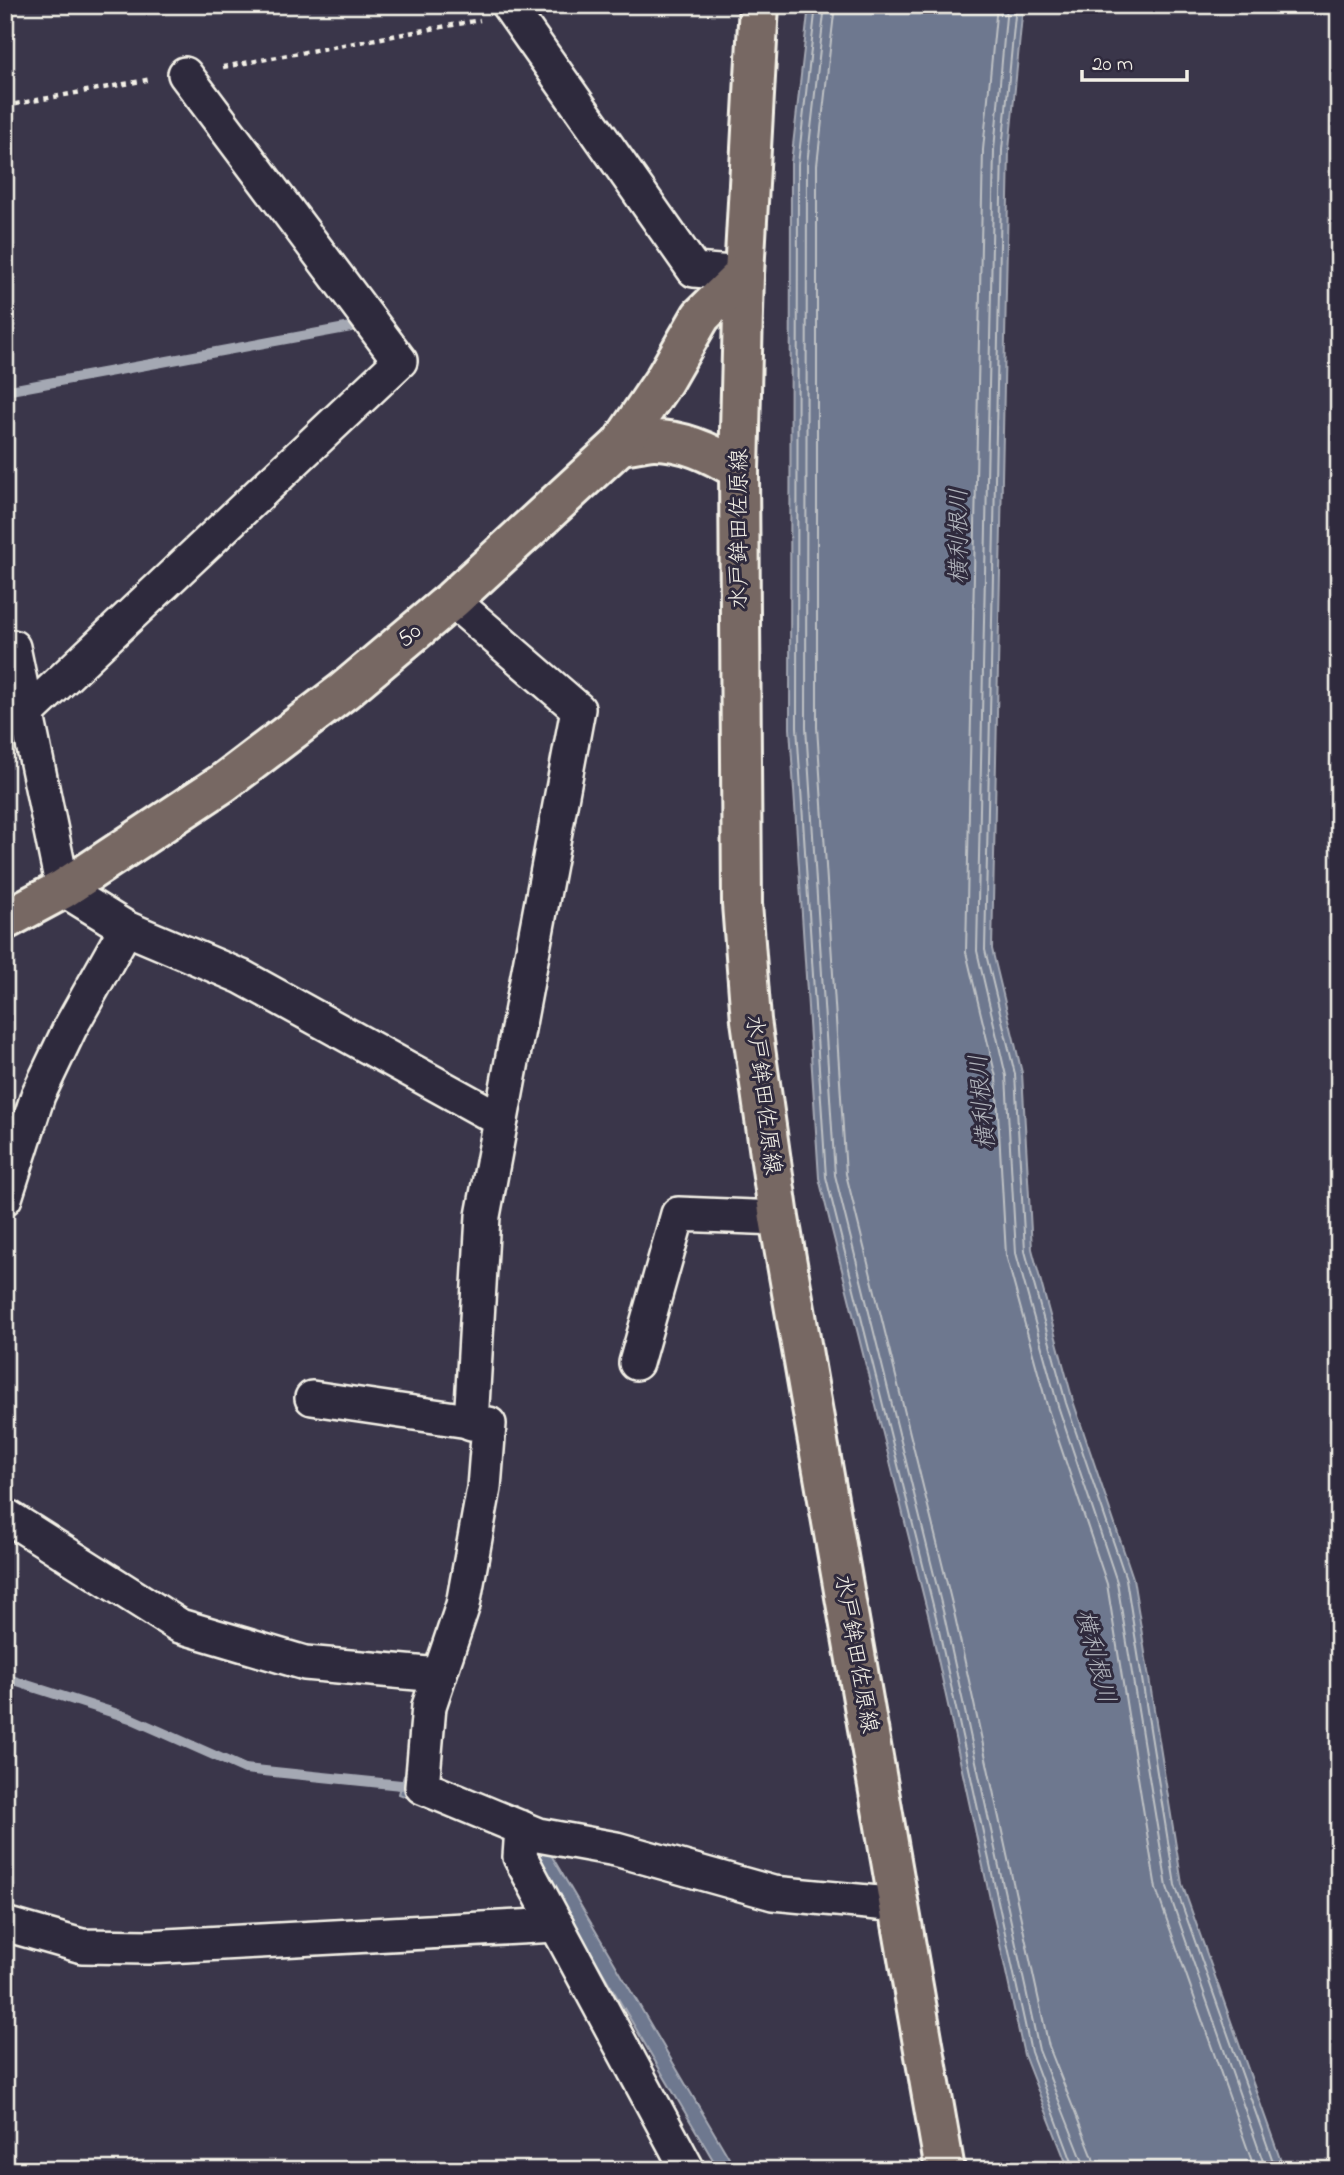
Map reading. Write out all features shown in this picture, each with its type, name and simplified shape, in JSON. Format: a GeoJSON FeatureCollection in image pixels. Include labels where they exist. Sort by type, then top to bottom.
{"type":"FeatureCollection","features":[{"type":"Feature","properties":{"kind":"main road","name":"水戸鉾田佐原線"},"geometry":{"type":"LineString","coordinates":[[759,5],[744,274],[739,470],[742,904],[751,1020],[779,1218],[945,2170]]}},
{"type":"Feature","properties":{"kind":"main road","name":"50"},"geometry":{"type":"LineString","coordinates":[[5,920],[63,889],[223,783],[344,691],[452,600],[620,445],[664,380],[701,316],[744,274]]}},
{"type":"Feature","properties":{"kind":"main road"},"geometry":{"type":"LineString","coordinates":[[620,445],[654,440],[683,445],[715,454],[739,470]]}},
{"type":"Feature","properties":{"kind":"street"},"geometry":{"type":"LineString","coordinates":[[511,10],[694,270],[744,274]]}},
{"type":"Feature","properties":{"kind":"street"},"geometry":{"type":"LineString","coordinates":[[15,720],[400,361],[185,74]]}},
{"type":"Feature","properties":{"kind":"street"},"geometry":{"type":"LineString","coordinates":[[452,600],[578,709],[483,1216],[471,1423]]}},
{"type":"Feature","properties":{"kind":"street"},"geometry":{"type":"LineString","coordinates":[[5,649],[13,647],[15,720],[63,889],[126,928],[242,977],[501,1120]]}},
{"type":"Feature","properties":{"kind":"street"},"geometry":{"type":"LineString","coordinates":[[5,1198],[38,1095],[70,1028],[126,928]]}},
{"type":"Feature","properties":{"kind":"street"},"geometry":{"type":"LineString","coordinates":[[636,1363],[678,1214],[779,1218]]}},
{"type":"Feature","properties":{"kind":"street"},"geometry":{"type":"LineString","coordinates":[[312,1398],[489,1424],[484,1488],[463,1605],[429,1706],[422,1787],[538,1835],[616,1849],[773,1893],[899,1905]]}},
{"type":"Feature","properties":{"kind":"street"},"geometry":{"type":"LineString","coordinates":[[5,1515],[180,1626],[305,1663],[439,1675]]}},
{"type":"Feature","properties":{"kind":"street"},"geometry":{"type":"LineString","coordinates":[[522,1828],[520,1857],[688,2170]]}},
{"type":"Feature","properties":{"kind":"street"},"geometry":{"type":"LineString","coordinates":[[5,1924],[82,1947],[148,1947],[557,1925]]}},
{"type":"Feature","properties":{"kind":"path"},"geometry":{"type":"LineString","coordinates":[[5,106],[185,74],[511,10]]}},
{"type":"Feature","properties":{"kind":"water","name":"横利根川"},"geometry":{"type":"Polygon","coordinates":[[[809,5],[1023,5],[1009,150],[992,949],[1022,1073],[1032,1249],[1073,1401],[1133,1578],[1182,1884],[1284,2170],[1069,2170],[1024,2055],[929,1618],[819,1178],[790,728],[791,163],[809,5]]]}},
{"type":"Feature","properties":{"kind":"water"},"geometry":{"type":"Polygon","coordinates":[[[404,1776],[544,1843],[736,2170],[719,2170],[529,1847],[399,1794],[404,1776]]]}},
{"type":"Feature","properties":{"kind":"waterway"},"geometry":{"type":"LineString","coordinates":[[5,391],[351,327]]}},
{"type":"Feature","properties":{"kind":"waterway"},"geometry":{"type":"LineString","coordinates":[[5,1678],[130,1718],[245,1769],[401,1785]]}}]}
